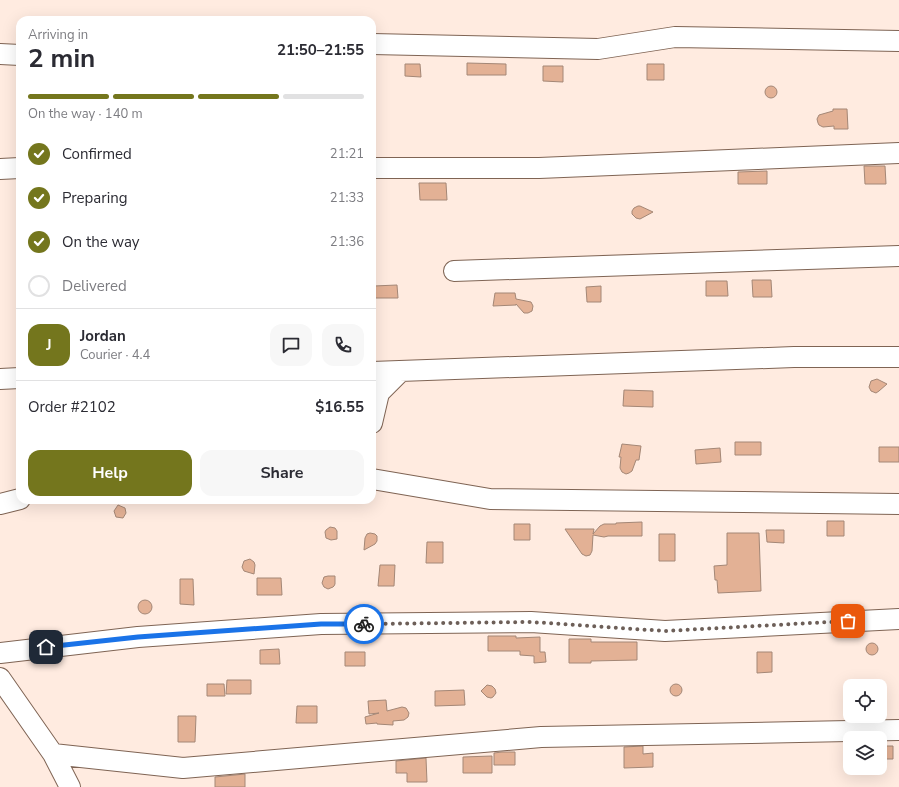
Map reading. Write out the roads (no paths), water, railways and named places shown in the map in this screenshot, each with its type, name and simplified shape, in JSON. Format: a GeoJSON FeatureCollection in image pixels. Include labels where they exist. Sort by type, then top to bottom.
{"type":"FeatureCollection","features":[{"type":"Feature","properties":{"kind":"street"},"geometry":{"type":"LineString","coordinates":[[376,44],[598,49],[675,37],[899,42]]}},
{"type":"Feature","properties":{"kind":"street"},"geometry":{"type":"LineString","coordinates":[[0,54],[16,55]]}},
{"type":"Feature","properties":{"kind":"street"},"geometry":{"type":"LineString","coordinates":[[376,168],[539,168],[899,153]]}},
{"type":"Feature","properties":{"kind":"street"},"geometry":{"type":"LineString","coordinates":[[0,169],[16,168]]}},
{"type":"Feature","properties":{"kind":"street"},"geometry":{"type":"LineString","coordinates":[[454,271],[899,256]]}},
{"type":"Feature","properties":{"kind":"street"},"geometry":{"type":"LineString","coordinates":[[376,372],[794,357],[899,357]]}},
{"type":"Feature","properties":{"kind":"street"},"geometry":{"type":"LineString","coordinates":[[376,405],[379,393],[401,371]]}},
{"type":"Feature","properties":{"kind":"street"},"geometry":{"type":"LineString","coordinates":[[0,379],[16,378]]}},
{"type":"Feature","properties":{"kind":"street"},"geometry":{"type":"LineString","coordinates":[[376,480],[490,499],[899,504]]}},
{"type":"Feature","properties":{"kind":"street"},"geometry":{"type":"LineString","coordinates":[[0,504],[16,500]]}},
{"type":"Feature","properties":{"kind":"street"},"geometry":{"type":"LineString","coordinates":[[0,653],[138,637],[321,624],[531,622],[665,631],[899,619]]}},
{"type":"Feature","properties":{"kind":"street"},"geometry":{"type":"LineString","coordinates":[[0,678],[53,754],[70,787]]}},
{"type":"Feature","properties":{"kind":"street"},"geometry":{"type":"LineString","coordinates":[[53,754],[183,768],[541,737],[899,730]]}}]}
